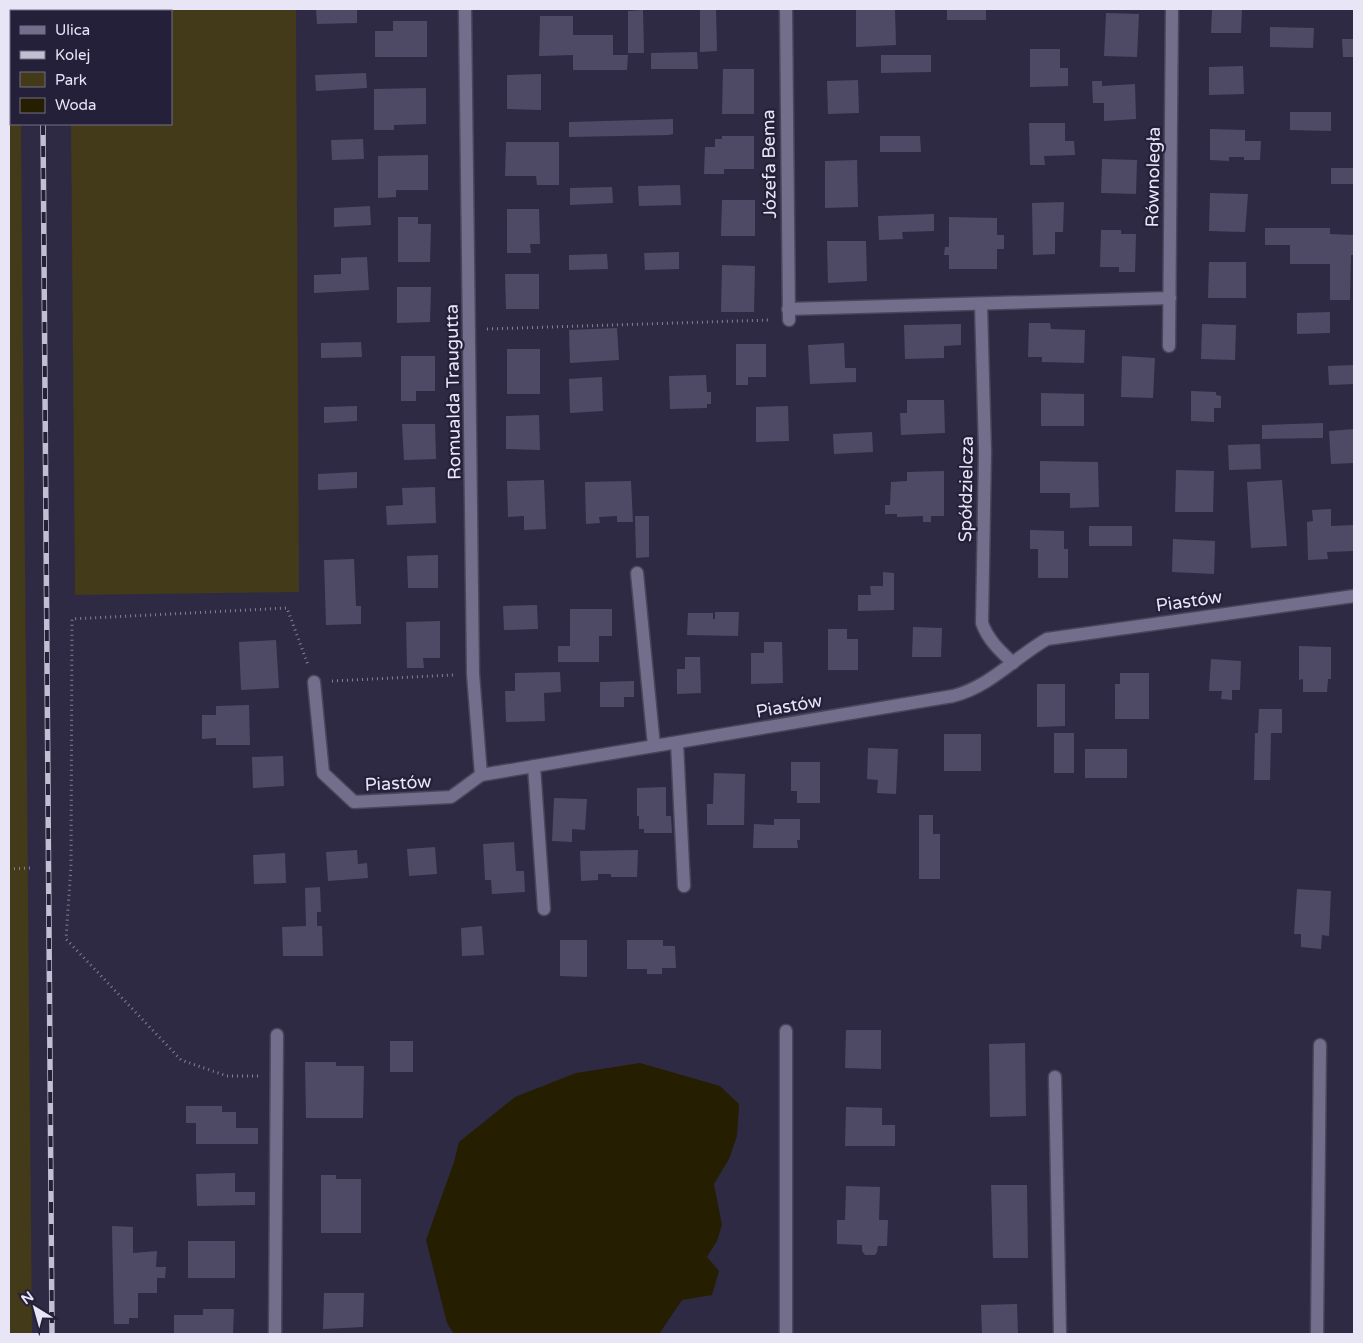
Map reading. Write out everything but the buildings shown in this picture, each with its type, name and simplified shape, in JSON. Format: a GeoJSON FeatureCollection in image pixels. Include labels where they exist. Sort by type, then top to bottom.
{"type":"FeatureCollection","features":[{"type":"Feature","properties":{"kind":"street","name":"Romualda Traugutta"},"geometry":{"type":"LineString","coordinates":[[465,9],[473,674],[481,775]]}},
{"type":"Feature","properties":{"kind":"street","name":"Józefa Bema"},"geometry":{"type":"LineString","coordinates":[[786,9],[788,314]]}},
{"type":"Feature","properties":{"kind":"street","name":"Równoległa"},"geometry":{"type":"LineString","coordinates":[[1169,346],[1172,9]]}},
{"type":"Feature","properties":{"kind":"street"},"geometry":{"type":"LineString","coordinates":[[788,314],[981,304],[1170,298]]}},
{"type":"Feature","properties":{"kind":"street","name":"Spółdzielcza"},"geometry":{"type":"LineString","coordinates":[[981,304],[985,452],[982,623],[996,646],[1013,663]]}},
{"type":"Feature","properties":{"kind":"street"},"geometry":{"type":"LineString","coordinates":[[637,573],[654,746]]}},
{"type":"Feature","properties":{"kind":"street","name":"Piastów"},"geometry":{"type":"LineString","coordinates":[[314,682],[323,773],[354,802],[452,797],[481,775],[969,692],[987,682],[1040,643],[1060,637],[1354,596]]}},
{"type":"Feature","properties":{"kind":"street"},"geometry":{"type":"LineString","coordinates":[[677,743],[684,886]]}},
{"type":"Feature","properties":{"kind":"street"},"geometry":{"type":"LineString","coordinates":[[534,766],[544,909]]}},
{"type":"Feature","properties":{"kind":"street"},"geometry":{"type":"LineString","coordinates":[[786,1032],[786,1334]]}},
{"type":"Feature","properties":{"kind":"street"},"geometry":{"type":"LineString","coordinates":[[275,1334],[277,1035]]}},
{"type":"Feature","properties":{"kind":"street"},"geometry":{"type":"LineString","coordinates":[[1317,1334],[1320,1045]]}},
{"type":"Feature","properties":{"kind":"street"},"geometry":{"type":"LineString","coordinates":[[1055,1077],[1060,1334]]}},
{"type":"Feature","properties":{"kind":"path"},"geometry":{"type":"LineString","coordinates":[[469,329],[788,314]]}},
{"type":"Feature","properties":{"kind":"path"},"geometry":{"type":"LineString","coordinates":[[276,1076],[227,1076],[181,1060],[66,939],[71,866],[72,619],[287,608],[314,682],[473,674]]}},
{"type":"Feature","properties":{"kind":"path"},"geometry":{"type":"LineString","coordinates":[[9,870],[31,868]]}},
{"type":"Feature","properties":{"kind":"green space"},"geometry":{"type":"Polygon","coordinates":[[[9,9],[20,9],[10,10],[10,125],[21,125],[32,1334],[9,1334],[9,9]]]}},
{"type":"Feature","properties":{"kind":"green space"},"geometry":{"type":"Polygon","coordinates":[[[296,9],[299,592],[75,595],[71,125],[172,125],[172,10],[71,10],[296,9]]]}},
{"type":"Feature","properties":{"kind":"water"},"geometry":{"type":"Polygon","coordinates":[[[640,1063],[720,1086],[739,1104],[737,1136],[729,1159],[714,1184],[722,1225],[717,1241],[707,1257],[719,1271],[712,1295],[682,1300],[659,1334],[454,1334],[447,1323],[426,1240],[454,1162],[459,1142],[515,1097],[576,1073],[640,1063]]]}},
{"type":"Feature","properties":{"kind":"railway"},"geometry":{"type":"LineString","coordinates":[[43,125],[52,1334]]}}]}
